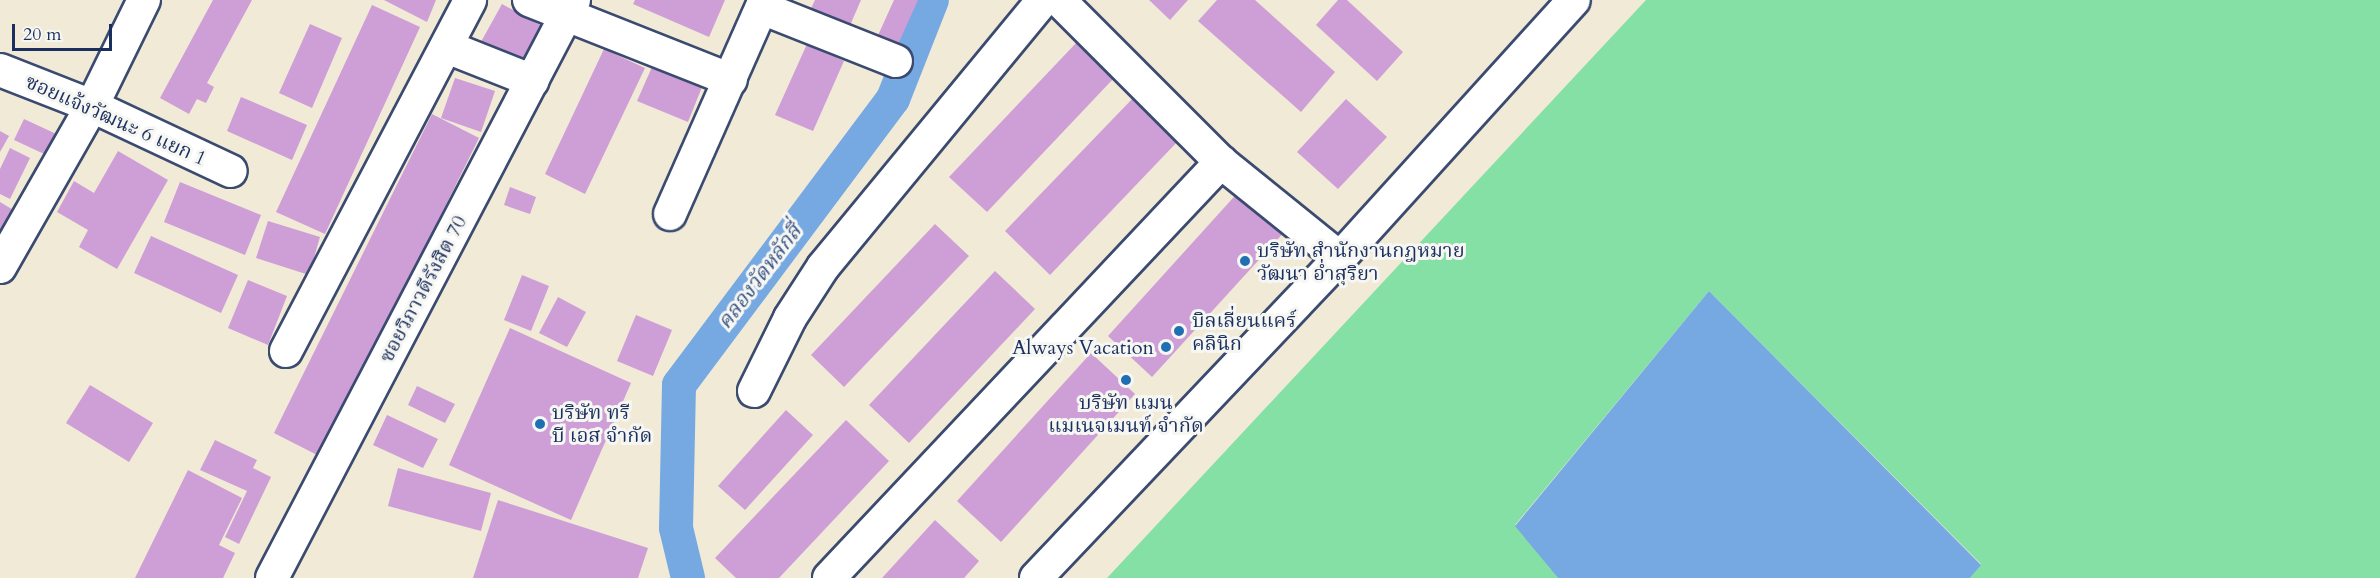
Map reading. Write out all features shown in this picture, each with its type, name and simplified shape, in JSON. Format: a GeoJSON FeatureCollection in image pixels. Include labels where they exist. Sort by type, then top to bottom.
{"type":"FeatureCollection","features":[{"type":"Feature","properties":{"kind":"street"},"geometry":{"type":"LineString","coordinates":[[0,267],[93,106],[144,0]]}},
{"type":"Feature","properties":{"kind":"street"},"geometry":{"type":"LineString","coordinates":[[286,351],[470,0]]}},
{"type":"Feature","properties":{"kind":"street"},"geometry":{"type":"LineString","coordinates":[[530,0],[571,7],[730,80]]}},
{"type":"Feature","properties":{"kind":"street"},"geometry":{"type":"LineString","coordinates":[[754,391],[790,318],[823,267],[1043,0]]}},
{"type":"Feature","properties":{"kind":"street"},"geometry":{"type":"LineString","coordinates":[[1059,0],[1221,162],[1340,258]]}},
{"type":"Feature","properties":{"kind":"street"},"geometry":{"type":"LineString","coordinates":[[1036,578],[1340,258],[1574,0]]}},
{"type":"Feature","properties":{"kind":"street"},"geometry":{"type":"LineString","coordinates":[[670,214],[763,4],[896,61]]}},
{"type":"Feature","properties":{"kind":"street","name":"ซอยวิภาวดีรังสิต 70"},"geometry":{"type":"LineString","coordinates":[[272,578],[571,7]]}},
{"type":"Feature","properties":{"kind":"street"},"geometry":{"type":"LineString","coordinates":[[447,47],[533,81]]}},
{"type":"Feature","properties":{"kind":"street","name":"ซอยแจ้งวัฒนะ 6 แยก 1"},"geometry":{"type":"LineString","coordinates":[[0,70],[93,106],[231,171]]}},
{"type":"Feature","properties":{"kind":"street"},"geometry":{"type":"LineString","coordinates":[[829,578],[1221,162]]}},
{"type":"Feature","properties":{"kind":"green space"},"geometry":{"type":"Polygon","coordinates":[[[1646,0],[2380,0],[2380,578],[1970,578],[1981,564],[1709,291],[1515,525],[1558,578],[1107,578],[1646,0]]]}},
{"type":"Feature","properties":{"kind":"water"},"geometry":{"type":"Polygon","coordinates":[[[1709,291],[1981,565],[1970,578],[1558,578],[1515,526],[1709,291]]]}},
{"type":"Feature","properties":{"kind":"building"},"geometry":{"type":"Polygon","coordinates":[[[213,0],[252,0],[207,83],[214,87],[206,103],[197,99],[189,114],[160,98],[213,0]]]}},
{"type":"Feature","properties":{"kind":"building"},"geometry":{"type":"Polygon","coordinates":[[[384,0],[436,0],[427,22],[384,0]]]}},
{"type":"Feature","properties":{"kind":"building"},"geometry":{"type":"Polygon","coordinates":[[[635,0],[725,0],[709,37],[633,4],[635,0]]]}},
{"type":"Feature","properties":{"kind":"building"},"geometry":{"type":"Polygon","coordinates":[[[815,0],[861,0],[848,30],[809,13],[815,0]]]}},
{"type":"Feature","properties":{"kind":"building"},"geometry":{"type":"Polygon","coordinates":[[[894,0],[918,0],[895,51],[875,42],[894,0]]]}},
{"type":"Feature","properties":{"kind":"building"},"geometry":{"type":"Polygon","coordinates":[[[1149,0],[1188,0],[1170,20],[1149,0]]]}},
{"type":"Feature","properties":{"kind":"building"},"geometry":{"type":"Polygon","coordinates":[[[1217,0],[1255,0],[1335,72],[1301,112],[1198,21],[1217,0]]]}},
{"type":"Feature","properties":{"kind":"building"},"geometry":{"type":"Polygon","coordinates":[[[1338,0],[1347,0],[1403,52],[1377,81],[1316,25],[1338,0]]]}},
{"type":"Feature","properties":{"kind":"building"},"geometry":{"type":"Polygon","coordinates":[[[502,4],[542,26],[518,71],[477,49],[502,4]]]}},
{"type":"Feature","properties":{"kind":"building"},"geometry":{"type":"Polygon","coordinates":[[[372,5],[420,27],[325,234],[276,212],[372,5]]]}},
{"type":"Feature","properties":{"kind":"building"},"geometry":{"type":"Polygon","coordinates":[[[310,24],[342,38],[312,108],[279,93],[310,24]]]}},
{"type":"Feature","properties":{"kind":"building"},"geometry":{"type":"Polygon","coordinates":[[[1077,42],[1114,78],[987,212],[949,177],[1077,42]]]}},
{"type":"Feature","properties":{"kind":"building"},"geometry":{"type":"Polygon","coordinates":[[[807,44],[844,61],[813,131],[775,115],[807,44]]]}},
{"type":"Feature","properties":{"kind":"building"},"geometry":{"type":"Polygon","coordinates":[[[604,49],[645,68],[585,194],[545,174],[604,49]]]}},
{"type":"Feature","properties":{"kind":"building"},"geometry":{"type":"Polygon","coordinates":[[[652,67],[702,87],[688,122],[637,101],[652,67]]]}},
{"type":"Feature","properties":{"kind":"building"},"geometry":{"type":"Polygon","coordinates":[[[455,78],[495,91],[481,132],[441,118],[455,78]]]}},
{"type":"Feature","properties":{"kind":"building"},"geometry":{"type":"Polygon","coordinates":[[[1135,96],[1179,140],[1050,275],[1005,231],[1135,96]]]}},
{"type":"Feature","properties":{"kind":"building"},"geometry":{"type":"Polygon","coordinates":[[[241,97],[307,125],[292,160],[227,131],[241,97]]]}},
{"type":"Feature","properties":{"kind":"building"},"geometry":{"type":"Polygon","coordinates":[[[1346,99],[1387,137],[1338,189],[1297,152],[1346,99]]]}},
{"type":"Feature","properties":{"kind":"building"},"geometry":{"type":"Polygon","coordinates":[[[432,114],[479,138],[321,457],[274,433],[432,114]]]}},
{"type":"Feature","properties":{"kind":"building"},"geometry":{"type":"Polygon","coordinates":[[[24,119],[65,138],[55,159],[14,140],[24,119]]]}},
{"type":"Feature","properties":{"kind":"building"},"geometry":{"type":"Polygon","coordinates":[[[0,131],[9,136],[0,152],[0,131]]]}},
{"type":"Feature","properties":{"kind":"building"},"geometry":{"type":"Polygon","coordinates":[[[10,148],[30,158],[10,199],[0,194],[0,169],[10,148]]]}},
{"type":"Feature","properties":{"kind":"building"},"geometry":{"type":"Polygon","coordinates":[[[118,151],[168,180],[117,269],[79,247],[88,230],[57,212],[74,181],[94,193],[118,151]]]}},
{"type":"Feature","properties":{"kind":"building"},"geometry":{"type":"Polygon","coordinates":[[[180,182],[261,215],[245,255],[164,222],[180,182]]]}},
{"type":"Feature","properties":{"kind":"building"},"geometry":{"type":"Polygon","coordinates":[[[510,187],[536,197],[530,214],[504,205],[510,187]]]}},
{"type":"Feature","properties":{"kind":"building"},"geometry":{"type":"Polygon","coordinates":[[[1242,188],[1287,229],[1152,377],[1108,336],[1242,188]]]}},
{"type":"Feature","properties":{"kind":"building"},"geometry":{"type":"Polygon","coordinates":[[[0,202],[20,214],[0,249],[0,202]]]}},
{"type":"Feature","properties":{"kind":"building"},"geometry":{"type":"Polygon","coordinates":[[[268,221],[320,237],[309,275],[256,258],[268,221]]]}},
{"type":"Feature","properties":{"kind":"building"},"geometry":{"type":"Polygon","coordinates":[[[935,224],[969,256],[844,387],[811,355],[935,224]]]}},
{"type":"Feature","properties":{"kind":"building"},"geometry":{"type":"Polygon","coordinates":[[[151,236],[238,275],[221,313],[134,273],[151,236]]]}},
{"type":"Feature","properties":{"kind":"building"},"geometry":{"type":"Polygon","coordinates":[[[995,271],[1035,309],[909,443],[869,405],[995,271]]]}},
{"type":"Feature","properties":{"kind":"building"},"geometry":{"type":"Polygon","coordinates":[[[522,275],[549,286],[531,331],[504,320],[522,275]]]}},
{"type":"Feature","properties":{"kind":"building"},"geometry":{"type":"Polygon","coordinates":[[[248,280],[287,296],[268,345],[228,328],[248,280]]]}},
{"type":"Feature","properties":{"kind":"building"},"geometry":{"type":"Polygon","coordinates":[[[558,297],[586,312],[567,347],[539,333],[558,297]]]}},
{"type":"Feature","properties":{"kind":"building"},"geometry":{"type":"Polygon","coordinates":[[[636,315],[672,330],[653,376],[617,361],[636,315]]]}},
{"type":"Feature","properties":{"kind":"building","name":"บริษัท ทรี บี เอส จำกัด"},"geometry":{"type":"Polygon","coordinates":[[[510,328],[631,383],[571,520],[449,465],[510,328]]]}},
{"type":"Feature","properties":{"kind":"building"},"geometry":{"type":"Polygon","coordinates":[[[1091,353],[1135,394],[1001,542],[957,501],[1091,353]]]}},
{"type":"Feature","properties":{"kind":"building"},"geometry":{"type":"Polygon","coordinates":[[[90,385],[153,423],[129,462],[66,423],[90,385]]]}},
{"type":"Feature","properties":{"kind":"building"},"geometry":{"type":"Polygon","coordinates":[[[417,386],[455,404],[445,423],[408,405],[417,386]]]}},
{"type":"Feature","properties":{"kind":"building"},"geometry":{"type":"Polygon","coordinates":[[[786,410],[813,435],[745,510],[718,486],[786,410]]]}},
{"type":"Feature","properties":{"kind":"building"},"geometry":{"type":"Polygon","coordinates":[[[387,415],[438,439],[423,468],[373,445],[387,415]]]}},
{"type":"Feature","properties":{"kind":"building"},"geometry":{"type":"Polygon","coordinates":[[[846,420],[889,461],[779,578],[736,578],[715,558],[846,420]]]}},
{"type":"Feature","properties":{"kind":"building"},"geometry":{"type":"Polygon","coordinates":[[[215,440],[257,460],[253,468],[271,477],[239,544],[225,537],[247,491],[200,470],[215,440]]]}},
{"type":"Feature","properties":{"kind":"building"},"geometry":{"type":"Polygon","coordinates":[[[398,468],[491,493],[481,531],[388,506],[398,468]]]}},
{"type":"Feature","properties":{"kind":"building"},"geometry":{"type":"Polygon","coordinates":[[[188,470],[242,498],[219,545],[235,553],[223,578],[135,578],[188,470]]]}},
{"type":"Feature","properties":{"kind":"building"},"geometry":{"type":"Polygon","coordinates":[[[498,500],[648,548],[638,578],[473,578],[498,500]]]}},
{"type":"Feature","properties":{"kind":"building"},"geometry":{"type":"Polygon","coordinates":[[[935,520],[979,561],[964,578],[882,578],[935,520]]]}},
{"type":"Feature","properties":{"kind":"waterway","name":"คลองวัดหลักสี่"},"geometry":{"type":"LineString","coordinates":[[688,578],[676,528],[679,385],[893,99],[932,0]]}},
{"type":"Feature","properties":{"kind":"place","name":"บริษัท สำนักงานกฎหมาย วัฒนา อ่ำสุริยา"},"geometry":{"type":"Point","coordinates":[1245,261]}},
{"type":"Feature","properties":{"kind":"place","name":"บิลเลี่ยนแคร์ คลินิก"},"geometry":{"type":"Point","coordinates":[1179,331]}},
{"type":"Feature","properties":{"kind":"place","name":"Always Vacation"},"geometry":{"type":"Point","coordinates":[1166,347]}},
{"type":"Feature","properties":{"kind":"place","name":"บริษัท แมน แมเนจเมนท์ จำกัด"},"geometry":{"type":"Point","coordinates":[1126,380]}},
{"type":"Feature","properties":{"kind":"place","name":"บริษัท ทรี บี เอส จำกัด"},"geometry":{"type":"Point","coordinates":[540,424]}}]}
